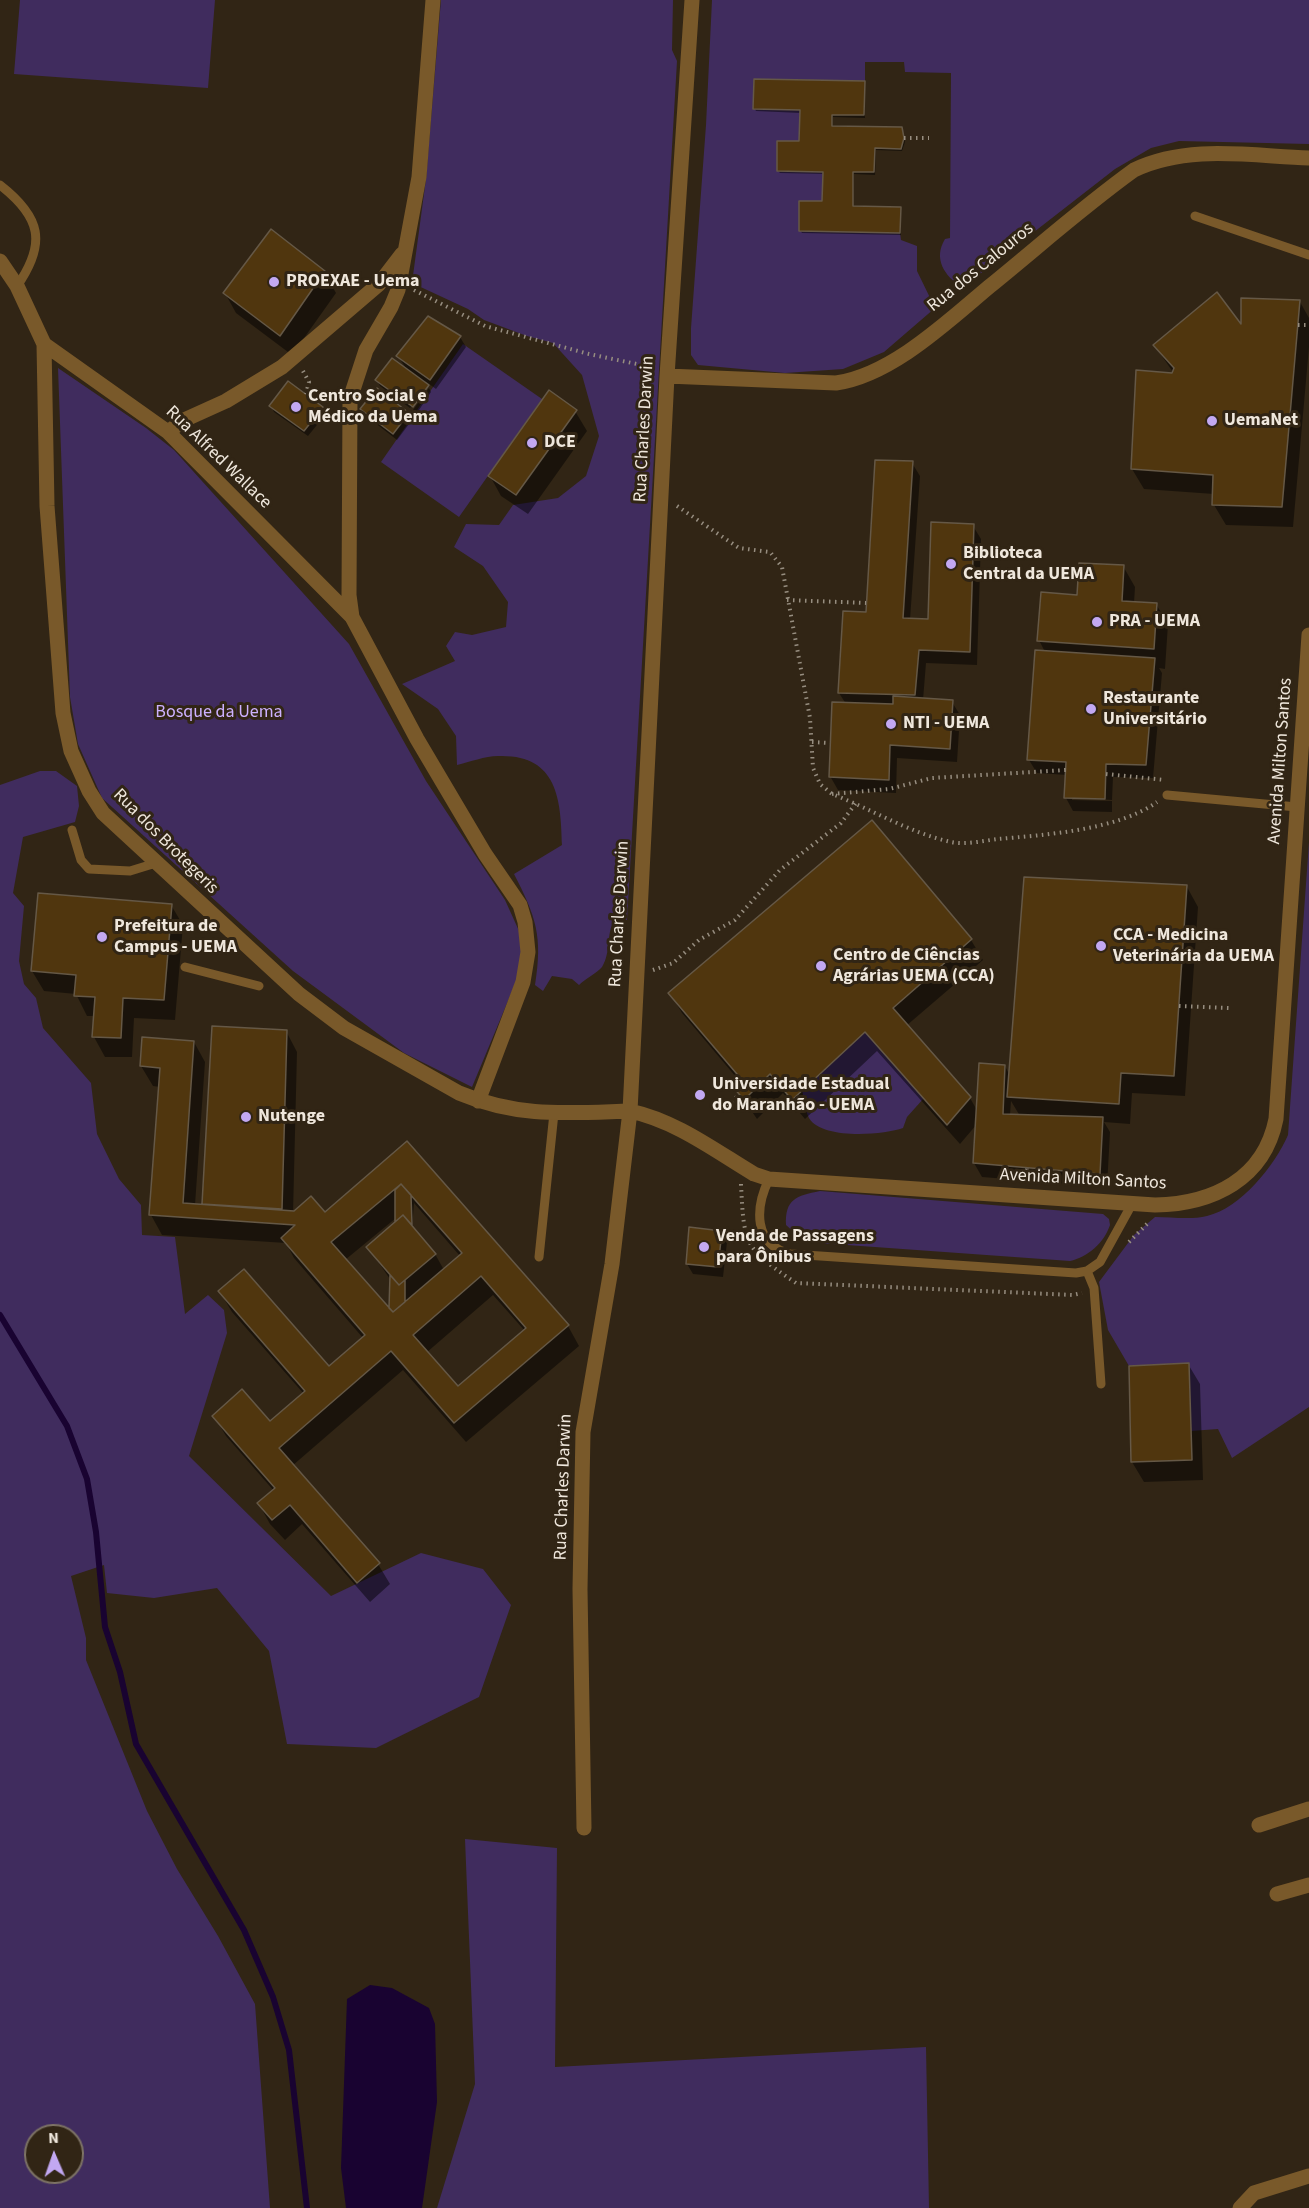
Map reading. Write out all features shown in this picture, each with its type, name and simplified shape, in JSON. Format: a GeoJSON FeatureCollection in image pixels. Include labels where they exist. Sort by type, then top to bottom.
{"type":"FeatureCollection","features":[{"type":"Feature","properties":{"kind":"street"},"geometry":{"type":"LineString","coordinates":[[433,0],[419,177],[395,298],[366,350],[350,399],[348,581],[352,617],[417,739],[485,854],[520,905],[525,922],[528,952],[523,982],[478,1101]]}},
{"type":"Feature","properties":{"kind":"street","name":"Rua Charles Darwin"},"geometry":{"type":"LineString","coordinates":[[584,1828],[580,1589],[583,1432],[612,1264],[630,1111],[662,371],[692,0]]}},
{"type":"Feature","properties":{"kind":"street","name":"Rua dos Calouros"},"geometry":{"type":"LineString","coordinates":[[662,371],[836,383],[863,377],[894,360],[946,322],[1134,170],[1160,159],[1189,153],[1309,158]]}},
{"type":"Feature","properties":{"kind":"street"},"geometry":{"type":"LineString","coordinates":[[168,432],[184,420],[254,385],[291,359],[380,284],[405,249]]}},
{"type":"Feature","properties":{"kind":"street","name":"Rua dos Brotegeris"},"geometry":{"type":"LineString","coordinates":[[0,261],[17,286],[44,344],[48,506],[60,684],[69,741],[80,773],[103,813],[230,933],[325,1013],[393,1057],[478,1101],[524,1113],[630,1111]]}},
{"type":"Feature","properties":{"kind":"street","name":"Rua Alfred Wallace"},"geometry":{"type":"LineString","coordinates":[[44,344],[168,432],[352,617]]}},
{"type":"Feature","properties":{"kind":"street","name":"Avenida Milton Santos"},"geometry":{"type":"LineString","coordinates":[[630,1111],[665,1122],[769,1179],[1132,1204],[1191,1202],[1224,1189],[1259,1162],[1273,1137],[1276,1119],[1309,635]]}},
{"type":"Feature","properties":{"kind":"street"},"geometry":{"type":"LineString","coordinates":[[1259,1825],[1309,1809]]}},
{"type":"Feature","properties":{"kind":"street"},"geometry":{"type":"LineString","coordinates":[[1277,1894],[1309,1885]]}},
{"type":"Feature","properties":{"kind":"street"},"geometry":{"type":"LineString","coordinates":[[1240,2208],[1254,2193],[1309,2176]]}},
{"type":"Feature","properties":{"kind":"lane"},"geometry":{"type":"LineString","coordinates":[[0,185],[34,220],[36,242],[32,264],[17,286]]}},
{"type":"Feature","properties":{"kind":"lane"},"geometry":{"type":"LineString","coordinates":[[1195,216],[1309,255]]}},
{"type":"Feature","properties":{"kind":"lane"},"geometry":{"type":"LineString","coordinates":[[1167,795],[1297,807]]}},
{"type":"Feature","properties":{"kind":"lane"},"geometry":{"type":"LineString","coordinates":[[72,830],[81,860],[89,869],[130,871],[156,863]]}},
{"type":"Feature","properties":{"kind":"lane"},"geometry":{"type":"LineString","coordinates":[[185,967],[259,986]]}},
{"type":"Feature","properties":{"kind":"lane"},"geometry":{"type":"LineString","coordinates":[[539,1257],[554,1113]]}},
{"type":"Feature","properties":{"kind":"lane"},"geometry":{"type":"LineString","coordinates":[[769,1179],[759,1203],[759,1221],[772,1245],[784,1253],[1076,1273],[1088,1271],[1100,1262],[1132,1204]]}},
{"type":"Feature","properties":{"kind":"lane"},"geometry":{"type":"LineString","coordinates":[[1088,1271],[1094,1288],[1101,1383]]}},
{"type":"Feature","properties":{"kind":"path"},"geometry":{"type":"LineString","coordinates":[[904,138],[929,138]]}},
{"type":"Feature","properties":{"kind":"path"},"geometry":{"type":"LineString","coordinates":[[408,287],[485,326],[662,371]]}},
{"type":"Feature","properties":{"kind":"path"},"geometry":{"type":"LineString","coordinates":[[1298,325],[1309,326]]}},
{"type":"Feature","properties":{"kind":"path"},"geometry":{"type":"LineString","coordinates":[[291,359],[307,374],[309,382],[306,394]]}},
{"type":"Feature","properties":{"kind":"path"},"geometry":{"type":"LineString","coordinates":[[676,506],[739,548],[770,552],[783,567],[812,742],[813,768],[817,778],[831,794],[926,834],[954,843],[1030,836],[1118,820],[1149,808],[1167,795]]}},
{"type":"Feature","properties":{"kind":"path"},"geometry":{"type":"LineString","coordinates":[[787,600],[866,603]]}},
{"type":"Feature","properties":{"kind":"path"},"geometry":{"type":"LineString","coordinates":[[812,742],[830,743]]}},
{"type":"Feature","properties":{"kind":"path"},"geometry":{"type":"LineString","coordinates":[[831,794],[889,789],[932,778],[1066,770]]}},
{"type":"Feature","properties":{"kind":"path"},"geometry":{"type":"LineString","coordinates":[[652,970],[673,963],[699,940],[735,920],[780,870],[841,823],[856,803]]}},
{"type":"Feature","properties":{"kind":"path"},"geometry":{"type":"LineString","coordinates":[[1179,1006],[1229,1008]]}},
{"type":"Feature","properties":{"kind":"path"},"geometry":{"type":"LineString","coordinates":[[728,1107],[739,1094]]}},
{"type":"Feature","properties":{"kind":"path"},"geometry":{"type":"LineString","coordinates":[[740,1165],[744,1233],[751,1247],[763,1260],[796,1283],[1072,1295],[1094,1288]]}},
{"type":"Feature","properties":{"kind":"path"},"geometry":{"type":"LineString","coordinates":[[1123,1250],[1155,1217]]}},
{"type":"Feature","properties":{"kind":"green space"},"geometry":{"type":"Polygon","coordinates":[[[20,0],[215,0],[208,88],[14,74],[20,0]]]}},
{"type":"Feature","properties":{"kind":"green space"},"geometry":{"type":"Polygon","coordinates":[[[441,0],[673,0],[672,50],[677,61],[627,920],[614,920],[607,956],[600,969],[579,985],[572,979],[552,976],[543,991],[535,985],[538,953],[536,927],[528,903],[514,874],[562,845],[560,811],[552,782],[533,762],[518,757],[493,756],[457,765],[456,736],[438,709],[402,684],[455,661],[446,646],[455,632],[472,635],[506,627],[508,602],[483,566],[454,547],[466,524],[499,525],[513,505],[558,498],[586,476],[599,436],[582,375],[553,343],[484,320],[468,309],[412,283],[426,179],[441,0]]]}},
{"type":"Feature","properties":{"kind":"green space"},"geometry":{"type":"Polygon","coordinates":[[[712,0],[1309,0],[1309,144],[1179,141],[1151,148],[1115,169],[962,288],[950,278],[940,260],[945,239],[950,238],[951,73],[905,72],[904,62],[865,62],[865,81],[754,79],[753,109],[800,110],[799,141],[777,141],[777,171],[823,172],[822,201],[799,201],[799,230],[900,233],[901,240],[917,246],[917,271],[935,308],[884,352],[843,369],[785,373],[698,365],[691,355],[691,328],[706,125],[712,0]]]}},
{"type":"Feature","properties":{"kind":"green space"},"geometry":{"type":"Polygon","coordinates":[[[463,344],[542,399],[459,517],[381,462],[463,344]]]}},
{"type":"Feature","properties":{"kind":"green space","name":"Bosque da Uema"},"geometry":{"type":"Polygon","coordinates":[[[58,368],[146,428],[174,450],[349,644],[426,781],[505,900],[520,933],[523,965],[472,1087],[404,1053],[293,971],[102,798],[78,744],[70,697],[58,368]]]}},
{"type":"Feature","properties":{"kind":"green space"},"geometry":{"type":"Polygon","coordinates":[[[40,771],[56,771],[77,786],[79,806],[75,822],[23,837],[13,893],[24,906],[19,961],[24,984],[36,998],[43,1028],[91,1083],[97,1134],[119,1179],[141,1205],[142,1235],[175,1237],[185,1314],[208,1295],[224,1310],[227,1333],[189,1456],[331,1596],[421,1553],[483,1569],[511,1605],[479,1697],[376,1748],[287,1744],[269,1651],[217,1588],[154,1598],[107,1593],[104,1565],[71,1576],[86,1638],[86,1660],[147,1811],[177,1869],[218,1936],[255,2004],[270,2208],[0,2208],[0,785],[40,771]]]}},
{"type":"Feature","properties":{"kind":"green space"},"geometry":{"type":"Polygon","coordinates":[[[1309,842],[1309,1407],[1232,1458],[1218,1429],[1191,1431],[1189,1363],[1129,1366],[1108,1330],[1099,1282],[1134,1235],[1155,1217],[1207,1216],[1220,1211],[1244,1195],[1266,1172],[1288,1135],[1309,842]]]}},
{"type":"Feature","properties":{"kind":"green space"},"geometry":{"type":"Polygon","coordinates":[[[865,1032],[924,1098],[907,1117],[903,1128],[868,1134],[826,1130],[809,1118],[802,1090],[865,1032]]]}},
{"type":"Feature","properties":{"kind":"green space"},"geometry":{"type":"Polygon","coordinates":[[[820,1191],[1103,1214],[1109,1219],[1110,1225],[1104,1238],[1094,1248],[1070,1261],[805,1242],[786,1225],[788,1209],[798,1197],[820,1191]]]}},
{"type":"Feature","properties":{"kind":"green space"},"geometry":{"type":"Polygon","coordinates":[[[465,1839],[557,1848],[555,2067],[926,2047],[929,2208],[437,2208],[475,2084],[465,1839]]]}},
{"type":"Feature","properties":{"kind":"shaded area"},"geometry":{"type":"Polygon","coordinates":[[[370,1985],[392,1988],[429,2008],[435,2024],[437,2102],[422,2208],[346,2208],[341,2168],[347,1999],[370,1985]]]}},
{"type":"Feature","properties":{"kind":"building"},"geometry":{"type":"Polygon","coordinates":[[[754,79],[865,81],[864,115],[832,115],[832,126],[902,127],[904,138],[901,149],[875,148],[874,172],[853,172],[853,206],[901,207],[900,233],[799,231],[799,201],[822,201],[823,172],[777,171],[777,141],[799,141],[800,110],[753,109],[754,79]]]}},
{"type":"Feature","properties":{"kind":"building","name":"PROEXAE - Uema"},"geometry":{"type":"Polygon","coordinates":[[[271,229],[325,271],[280,336],[223,293],[271,229]]]}},
{"type":"Feature","properties":{"kind":"building","name":"UemaNet"},"geometry":{"type":"Polygon","coordinates":[[[1217,292],[1241,324],[1241,298],[1300,300],[1282,507],[1212,505],[1213,475],[1131,469],[1136,370],[1172,373],[1174,368],[1153,345],[1217,292]]]}},
{"type":"Feature","properties":{"kind":"building"},"geometry":{"type":"Polygon","coordinates":[[[428,316],[461,336],[430,380],[396,356],[428,316]]]}},
{"type":"Feature","properties":{"kind":"building"},"geometry":{"type":"Polygon","coordinates":[[[392,358],[429,385],[413,407],[375,380],[392,358]]]}},
{"type":"Feature","properties":{"kind":"building","name":"Centro Social e Médico da Uema"},"geometry":{"type":"Polygon","coordinates":[[[288,381],[323,407],[304,431],[269,406],[288,381]]]}},
{"type":"Feature","properties":{"kind":"building"},"geometry":{"type":"Polygon","coordinates":[[[377,388],[409,413],[393,434],[360,409],[377,388]]]}},
{"type":"Feature","properties":{"kind":"building","name":"DCE"},"geometry":{"type":"Polygon","coordinates":[[[549,390],[577,410],[516,495],[488,476],[549,390]]]}},
{"type":"Feature","properties":{"kind":"building","name":"Biblioteca Central da UEMA"},"geometry":{"type":"Polygon","coordinates":[[[875,460],[913,461],[903,618],[928,619],[931,522],[974,524],[970,652],[919,650],[915,695],[838,693],[843,611],[866,612],[875,460]]]}},
{"type":"Feature","properties":{"kind":"building","name":"PRA - UEMA"},"geometry":{"type":"Polygon","coordinates":[[[1079,563],[1124,565],[1122,601],[1157,603],[1154,649],[1037,641],[1041,592],[1077,595],[1079,563]]]}},
{"type":"Feature","properties":{"kind":"building","name":"Restaurante Universitário"},"geometry":{"type":"Polygon","coordinates":[[[1035,650],[1155,658],[1146,765],[1106,764],[1105,799],[1064,798],[1066,762],[1027,760],[1035,650]]]}},
{"type":"Feature","properties":{"kind":"building","name":"NTI - UEMA"},"geometry":{"type":"Polygon","coordinates":[[[893,696],[953,700],[950,749],[890,745],[889,780],[829,777],[832,702],[893,704],[893,696]]]}},
{"type":"Feature","properties":{"kind":"building","name":"Centro de Ciências Agrárias UEMA (CCA)"},"geometry":{"type":"Polygon","coordinates":[[[872,820],[972,939],[893,1008],[971,1097],[947,1125],[865,1032],[792,1100],[770,1074],[744,1100],[734,1088],[742,1080],[668,993],[872,820]]]}},
{"type":"Feature","properties":{"kind":"building","name":"CCA - Medicina Veterinária da UEMA"},"geometry":{"type":"Polygon","coordinates":[[[1024,877],[1187,885],[1174,1076],[1121,1073],[1119,1104],[1007,1097],[1024,877]]]}},
{"type":"Feature","properties":{"kind":"building","name":"Prefeitura de Campus - UEMA"},"geometry":{"type":"Polygon","coordinates":[[[38,893],[172,904],[164,1000],[123,998],[121,1038],[92,1037],[95,997],[74,996],[76,975],[31,971],[38,893]]]}},
{"type":"Feature","properties":{"kind":"building","name":"Nutenge"},"geometry":{"type":"Polygon","coordinates":[[[212,1026],[287,1030],[282,1209],[202,1204],[212,1026]]]}},
{"type":"Feature","properties":{"kind":"building"},"geometry":{"type":"Polygon","coordinates":[[[142,1037],[194,1041],[183,1203],[294,1211],[311,1196],[325,1212],[407,1141],[569,1325],[454,1423],[391,1351],[279,1448],[380,1563],[357,1583],[290,1505],[272,1520],[257,1503],[275,1488],[212,1416],[242,1389],[270,1421],[305,1391],[218,1291],[244,1269],[329,1366],[365,1335],[281,1238],[295,1225],[149,1215],[160,1068],[140,1066],[142,1037]],[[401,1184],[331,1242],[393,1312],[462,1253],[401,1184]],[[481,1276],[413,1335],[458,1386],[526,1328],[481,1276]]]}},
{"type":"Feature","properties":{"kind":"building"},"geometry":{"type":"Polygon","coordinates":[[[979,1063],[1005,1065],[1003,1114],[1103,1117],[1100,1174],[973,1163],[979,1063]]]}},
{"type":"Feature","properties":{"kind":"building"},"geometry":{"type":"Polygon","coordinates":[[[401,1184],[411,1195],[412,1225],[403,1215],[395,1222],[395,1190],[401,1184]]]}},
{"type":"Feature","properties":{"kind":"building"},"geometry":{"type":"Polygon","coordinates":[[[403,1215],[436,1254],[399,1285],[366,1247],[403,1215]]]}},
{"type":"Feature","properties":{"kind":"building","name":"Venda de Passagens para Ônibus"},"geometry":{"type":"Polygon","coordinates":[[[689,1227],[722,1231],[718,1267],[686,1264],[689,1227]]]}},
{"type":"Feature","properties":{"kind":"building"},"geometry":{"type":"Polygon","coordinates":[[[390,1275],[399,1285],[405,1280],[405,1302],[393,1312],[389,1308],[390,1275]]]}},
{"type":"Feature","properties":{"kind":"building"},"geometry":{"type":"Polygon","coordinates":[[[1189,1363],[1192,1460],[1131,1462],[1129,1366],[1189,1363]]]}},
{"type":"Feature","properties":{"kind":"waterway"},"geometry":{"type":"LineString","coordinates":[[0,1315],[67,1426],[87,1479],[96,1532],[105,1627],[120,1672],[136,1744],[244,1930],[273,1997],[289,2050],[307,2208]]}},
{"type":"Feature","properties":{"kind":"place","name":"PROEXAE - Uema"},"geometry":{"type":"Point","coordinates":[274,282]}},
{"type":"Feature","properties":{"kind":"place","name":"Centro Social e Médico da Uema"},"geometry":{"type":"Point","coordinates":[296,407]}},
{"type":"Feature","properties":{"kind":"place","name":"UemaNet"},"geometry":{"type":"Point","coordinates":[1212,421]}},
{"type":"Feature","properties":{"kind":"place","name":"DCE"},"geometry":{"type":"Point","coordinates":[532,443]}},
{"type":"Feature","properties":{"kind":"place","name":"Biblioteca Central da UEMA"},"geometry":{"type":"Point","coordinates":[951,564]}},
{"type":"Feature","properties":{"kind":"place","name":"PRA - UEMA"},"geometry":{"type":"Point","coordinates":[1097,622]}},
{"type":"Feature","properties":{"kind":"place","name":"Restaurante Universitário"},"geometry":{"type":"Point","coordinates":[1091,709]}},
{"type":"Feature","properties":{"kind":"place","name":"NTI - UEMA"},"geometry":{"type":"Point","coordinates":[891,724]}},
{"type":"Feature","properties":{"kind":"place","name":"Prefeitura de Campus - UEMA"},"geometry":{"type":"Point","coordinates":[102,937]}},
{"type":"Feature","properties":{"kind":"place","name":"CCA - Medicina Veterinária da UEMA"},"geometry":{"type":"Point","coordinates":[1101,946]}},
{"type":"Feature","properties":{"kind":"place","name":"Centro de Ciências Agrárias UEMA (CCA)"},"geometry":{"type":"Point","coordinates":[821,966]}},
{"type":"Feature","properties":{"kind":"place","name":"Universidade Estadual do Maranhão - UEMA"},"geometry":{"type":"Point","coordinates":[700,1095]}},
{"type":"Feature","properties":{"kind":"place","name":"Nutenge"},"geometry":{"type":"Point","coordinates":[246,1117]}},
{"type":"Feature","properties":{"kind":"place","name":"Venda de Passagens para Ônibus"},"geometry":{"type":"Point","coordinates":[704,1247]}}]}
